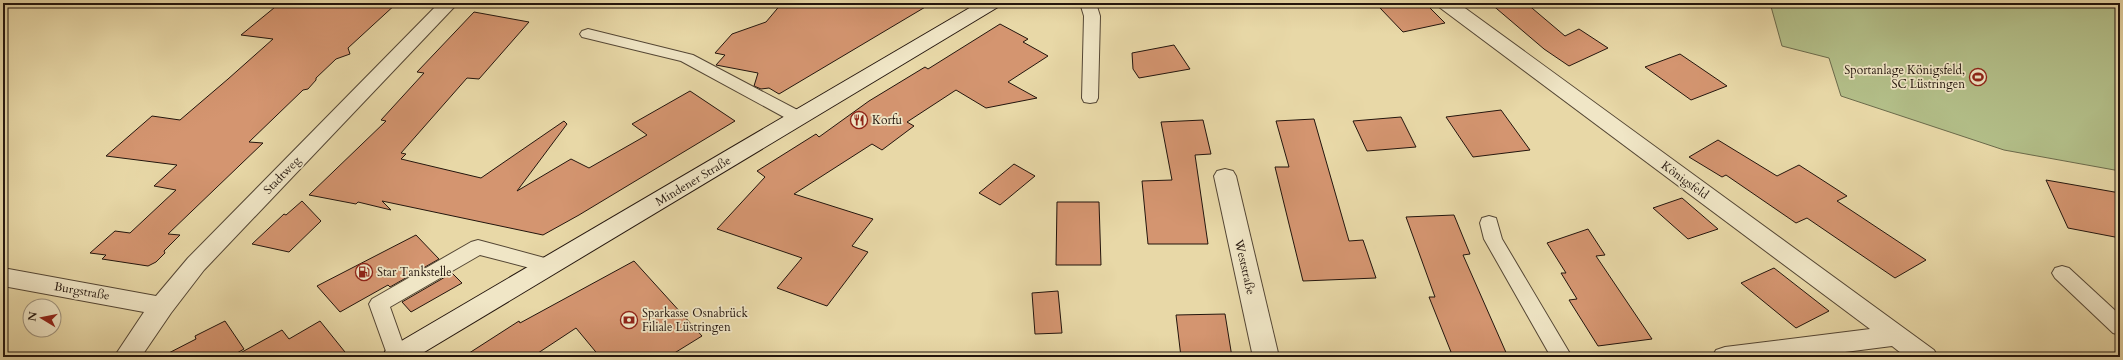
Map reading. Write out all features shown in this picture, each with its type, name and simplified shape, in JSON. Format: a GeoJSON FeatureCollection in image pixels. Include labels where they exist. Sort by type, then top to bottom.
{"type":"FeatureCollection","features":[{"type":"Feature","properties":{"kind":"street","name":"Stadtweg"},"geometry":{"type":"LineString","coordinates":[[127,357],[162,306],[196,264],[448,3]]}},
{"type":"Feature","properties":{"kind":"street","name":"Mindener Straße"},"geometry":{"type":"LineString","coordinates":[[396,356],[991,3]]}},
{"type":"Feature","properties":{"kind":"street","name":"Königsfeld"},"geometry":{"type":"LineString","coordinates":[[1446,3],[1925,357]]}},
{"type":"Feature","properties":{"kind":"street","name":"Weststraße"},"geometry":{"type":"LineString","coordinates":[[1225,176],[1266,357]]}},
{"type":"Feature","properties":{"kind":"street","name":"Burgstraße"},"geometry":{"type":"LineString","coordinates":[[3,277],[162,306]]}},
{"type":"Feature","properties":{"kind":"street"},"geometry":{"type":"LineString","coordinates":[[1725,357],[1896,336]]}},
{"type":"Feature","properties":{"kind":"lane"},"geometry":{"type":"LineString","coordinates":[[1088,3],[1092,16],[1090,98]]}},
{"type":"Feature","properties":{"kind":"lane"},"geometry":{"type":"LineString","coordinates":[[588,34],[687,58],[799,118]]}},
{"type":"Feature","properties":{"kind":"lane"},"geometry":{"type":"LineString","coordinates":[[1489,223],[1492,239],[1562,357]]}},
{"type":"Feature","properties":{"kind":"lane"},"geometry":{"type":"LineString","coordinates":[[396,356],[379,304],[478,247],[549,266]]}},
{"type":"Feature","properties":{"kind":"lane"},"geometry":{"type":"LineString","coordinates":[[2062,273],[2120,327]]}},
{"type":"Feature","properties":{"kind":"green space","name":"Sportanlage Königsfeld, SC Lüstringen"},"geometry":{"type":"Polygon","coordinates":[[[1770,3],[2120,3],[2120,171],[2004,150],[1841,96],[1829,58],[1782,46],[1770,3]]]}},
{"type":"Feature","properties":{"kind":"building"},"geometry":{"type":"Polygon","coordinates":[[[280,3],[397,3],[348,48],[350,54],[336,59],[316,78],[308,89],[303,90],[249,142],[263,143],[168,234],[180,235],[164,251],[165,253],[156,262],[148,266],[102,259],[106,255],[90,253],[115,231],[130,233],[176,190],[154,186],[177,165],[106,156],[152,116],[180,120],[228,79],[273,39],[241,35],[280,3]]]}},
{"type":"Feature","properties":{"kind":"building"},"geometry":{"type":"Polygon","coordinates":[[[782,3],[932,3],[779,94],[769,88],[761,89],[754,86],[758,73],[716,65],[725,55],[715,53],[732,34],[766,22],[782,3]]]}},
{"type":"Feature","properties":{"kind":"building"},"geometry":{"type":"Polygon","coordinates":[[[1405,3],[1425,3],[1445,23],[1403,32],[1380,8],[1405,3]]]}},
{"type":"Feature","properties":{"kind":"building"},"geometry":{"type":"Polygon","coordinates":[[[1490,3],[1526,3],[1565,36],[1579,29],[1608,48],[1569,66],[1544,49],[1490,3]]]}},
{"type":"Feature","properties":{"kind":"building"},"geometry":{"type":"Polygon","coordinates":[[[474,12],[529,22],[479,79],[467,78],[401,153],[406,154],[401,159],[481,178],[564,121],[567,124],[517,191],[571,159],[589,168],[647,135],[632,124],[690,91],[735,121],[543,235],[382,201],[391,210],[358,202],[356,204],[309,195],[386,121],[381,120],[424,73],[417,72],[474,12]]]}},
{"type":"Feature","properties":{"kind":"building"},"geometry":{"type":"Polygon","coordinates":[[[1000,24],[1028,39],[1023,42],[1048,56],[1008,82],[1037,98],[986,108],[956,90],[907,122],[914,126],[882,150],[872,144],[794,194],[873,219],[852,246],[868,252],[827,306],[777,288],[802,258],[717,229],[765,177],[757,171],[816,134],[819,137],[869,101],[925,67],[928,69],[1000,24]]]}},
{"type":"Feature","properties":{"kind":"building"},"geometry":{"type":"Polygon","coordinates":[[[1174,45],[1190,69],[1139,78],[1133,69],[1132,53],[1174,45]]]}},
{"type":"Feature","properties":{"kind":"building"},"geometry":{"type":"Polygon","coordinates":[[[1680,54],[1727,86],[1691,100],[1645,67],[1680,54]]]}},
{"type":"Feature","properties":{"kind":"building"},"geometry":{"type":"Polygon","coordinates":[[[1501,110],[1530,150],[1473,157],[1446,117],[1501,110]]]}},
{"type":"Feature","properties":{"kind":"building"},"geometry":{"type":"Polygon","coordinates":[[[1401,117],[1416,147],[1367,151],[1353,121],[1401,117]]]}},
{"type":"Feature","properties":{"kind":"building"},"geometry":{"type":"Polygon","coordinates":[[[1314,119],[1349,241],[1363,240],[1376,278],[1303,281],[1275,167],[1289,167],[1276,121],[1314,119]]]}},
{"type":"Feature","properties":{"kind":"building"},"geometry":{"type":"Polygon","coordinates":[[[1203,120],[1211,154],[1195,155],[1208,244],[1148,244],[1142,181],[1172,180],[1161,122],[1203,120]]]}},
{"type":"Feature","properties":{"kind":"building"},"geometry":{"type":"Polygon","coordinates":[[[1718,140],[1777,176],[1799,165],[1847,196],[1837,201],[1926,260],[1895,278],[1807,218],[1796,223],[1726,175],[1722,177],[1689,157],[1718,140]]]}},
{"type":"Feature","properties":{"kind":"building"},"geometry":{"type":"Polygon","coordinates":[[[1014,164],[1035,176],[1000,205],[979,193],[1014,164]]]}},
{"type":"Feature","properties":{"kind":"building"},"geometry":{"type":"Polygon","coordinates":[[[2046,180],[2120,193],[2120,238],[2068,228],[2046,180]]]}},
{"type":"Feature","properties":{"kind":"building"},"geometry":{"type":"Polygon","coordinates":[[[1682,198],[1718,229],[1688,239],[1653,208],[1682,198]]]}},
{"type":"Feature","properties":{"kind":"building"},"geometry":{"type":"Polygon","coordinates":[[[302,201],[321,221],[289,252],[252,244],[284,214],[286,215],[302,201]]]}},
{"type":"Feature","properties":{"kind":"building"},"geometry":{"type":"Polygon","coordinates":[[[1057,202],[1099,202],[1101,265],[1056,265],[1057,202]]]}},
{"type":"Feature","properties":{"kind":"building"},"geometry":{"type":"Polygon","coordinates":[[[1454,215],[1470,254],[1463,255],[1508,357],[1453,357],[1429,297],[1435,297],[1406,217],[1454,215]]]}},
{"type":"Feature","properties":{"kind":"building"},"geometry":{"type":"Polygon","coordinates":[[[1588,229],[1605,255],[1596,256],[1652,339],[1598,346],[1569,300],[1577,299],[1561,273],[1566,273],[1547,243],[1588,229]]]}},
{"type":"Feature","properties":{"kind":"building"},"geometry":{"type":"Polygon","coordinates":[[[416,235],[439,259],[390,287],[388,285],[340,312],[317,286],[416,235]]]}},
{"type":"Feature","properties":{"kind":"building","name":"Sparkasse Osnabrück Filiale Lüstringen"},"geometry":{"type":"Polygon","coordinates":[[[634,261],[702,336],[668,357],[600,357],[576,328],[532,357],[463,357],[519,321],[520,323],[634,261]]]}},
{"type":"Feature","properties":{"kind":"building"},"geometry":{"type":"Polygon","coordinates":[[[1774,268],[1829,311],[1796,328],[1741,283],[1774,268]]]}},
{"type":"Feature","properties":{"kind":"building"},"geometry":{"type":"Polygon","coordinates":[[[452,273],[462,283],[411,312],[402,302],[452,273]]]}},
{"type":"Feature","properties":{"kind":"building"},"geometry":{"type":"Polygon","coordinates":[[[1058,291],[1062,333],[1035,334],[1032,293],[1058,291]]]}},
{"type":"Feature","properties":{"kind":"building"},"geometry":{"type":"Polygon","coordinates":[[[1225,314],[1232,357],[1181,357],[1176,315],[1225,314]]]}},
{"type":"Feature","properties":{"kind":"building"},"geometry":{"type":"Polygon","coordinates":[[[225,321],[244,349],[230,357],[161,357],[196,339],[195,336],[225,321]]]}},
{"type":"Feature","properties":{"kind":"building"},"geometry":{"type":"Polygon","coordinates":[[[320,321],[349,357],[233,357],[282,330],[289,339],[320,321]]]}},
{"type":"Feature","properties":{"kind":"place","name":"Sportanlage Königsfeld, SC Lüstringen"},"geometry":{"type":"Point","coordinates":[1978,77]}},
{"type":"Feature","properties":{"kind":"place","name":"Korfu"},"geometry":{"type":"Point","coordinates":[859,120]}},
{"type":"Feature","properties":{"kind":"place","name":"Star Tankstelle"},"geometry":{"type":"Point","coordinates":[364,272]}},
{"type":"Feature","properties":{"kind":"place","name":"Sparkasse Osnabrück Filiale Lüstringen"},"geometry":{"type":"Point","coordinates":[629,320]}}]}
